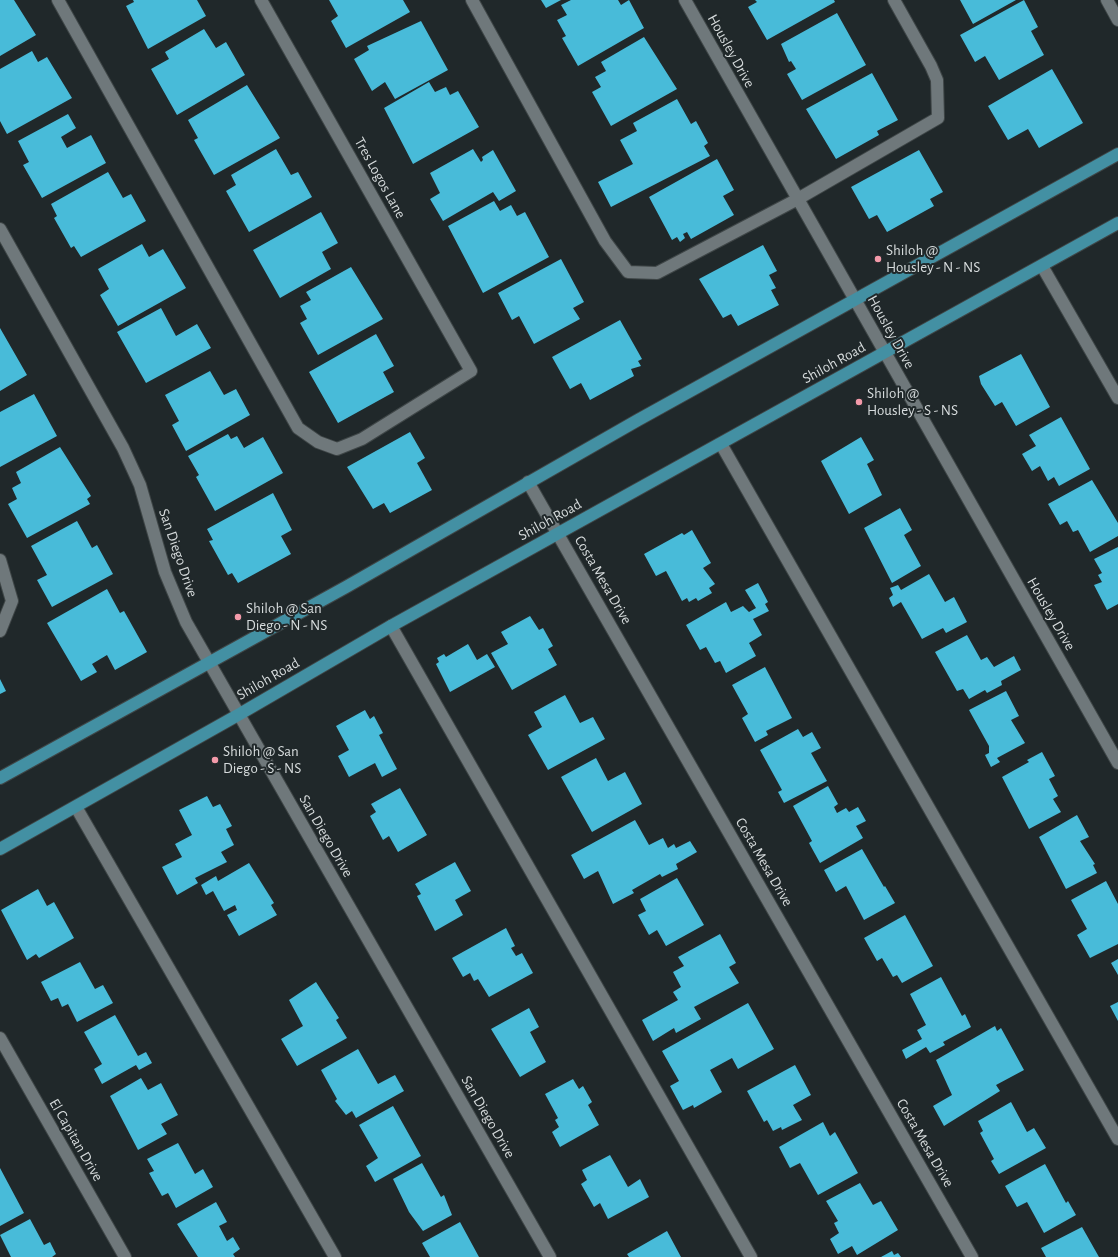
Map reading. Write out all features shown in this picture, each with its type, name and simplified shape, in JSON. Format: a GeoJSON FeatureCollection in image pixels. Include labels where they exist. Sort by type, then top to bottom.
{"type":"FeatureCollection","features":[{"type":"Feature","properties":{"kind":"main road"},"geometry":{"type":"LineString","coordinates":[[0,778],[346,587],[528,482],[1118,154]]}},
{"type":"Feature","properties":{"kind":"main road","name":"Shiloh Road"},"geometry":{"type":"LineString","coordinates":[[0,849],[238,715],[391,626],[1118,223]]}},
{"type":"Feature","properties":{"kind":"street","name":"Tres Logos Lane"},"geometry":{"type":"LineString","coordinates":[[58,0],[298,428],[318,442],[337,449],[362,439],[471,371],[261,0]]}},
{"type":"Feature","properties":{"kind":"street"},"geometry":{"type":"LineString","coordinates":[[472,0],[605,241],[628,272],[657,273],[796,200],[938,118],[937,80],[894,0]]}},
{"type":"Feature","properties":{"kind":"street","name":"Housley Drive"},"geometry":{"type":"LineString","coordinates":[[685,0],[796,200],[1118,763]]}},
{"type":"Feature","properties":{"kind":"street"},"geometry":{"type":"LineString","coordinates":[[1107,0],[1118,20]]}},
{"type":"Feature","properties":{"kind":"street","name":"San Diego Drive"},"geometry":{"type":"LineString","coordinates":[[0,229],[123,448],[140,485],[165,572],[186,622],[208,663],[550,1257]]}},
{"type":"Feature","properties":{"kind":"street"},"geometry":{"type":"LineString","coordinates":[[1042,266],[1118,398]]}},
{"type":"Feature","properties":{"kind":"street"},"geometry":{"type":"LineString","coordinates":[[721,444],[1118,1139]]}},
{"type":"Feature","properties":{"kind":"street","name":"Costa Mesa Drive"},"geometry":{"type":"LineString","coordinates":[[528,482],[972,1257]]}},
{"type":"Feature","properties":{"kind":"street"},"geometry":{"type":"LineString","coordinates":[[0,560],[12,601],[0,630]]}},
{"type":"Feature","properties":{"kind":"street"},"geometry":{"type":"LineString","coordinates":[[391,626],[751,1257]]}},
{"type":"Feature","properties":{"kind":"street"},"geometry":{"type":"LineString","coordinates":[[76,807],[335,1257]]}},
{"type":"Feature","properties":{"kind":"street","name":"El Capitan Drive"},"geometry":{"type":"LineString","coordinates":[[0,1038],[125,1257]]}},
{"type":"Feature","properties":{"kind":"building"},"geometry":{"type":"Polygon","coordinates":[[[0,0],[14,0],[36,35],[0,56],[0,0]]]}},
{"type":"Feature","properties":{"kind":"building"},"geometry":{"type":"Polygon","coordinates":[[[133,0],[197,0],[206,16],[148,49],[126,6],[134,2],[133,0]]]}},
{"type":"Feature","properties":{"kind":"building"},"geometry":{"type":"Polygon","coordinates":[[[329,0],[403,0],[410,12],[346,48],[331,21],[338,16],[329,0]]]}},
{"type":"Feature","properties":{"kind":"building"},"geometry":{"type":"Polygon","coordinates":[[[541,0],[561,0],[546,8],[541,0]]]}},
{"type":"Feature","properties":{"kind":"building"},"geometry":{"type":"Polygon","coordinates":[[[571,0],[618,0],[621,5],[629,0],[644,28],[578,66],[562,38],[566,36],[557,20],[567,15],[561,5],[571,0]]]}},
{"type":"Feature","properties":{"kind":"building"},"geometry":{"type":"Polygon","coordinates":[[[755,0],[834,0],[835,2],[767,40],[748,7],[757,2],[755,0]]]}},
{"type":"Feature","properties":{"kind":"building"},"geometry":{"type":"Polygon","coordinates":[[[960,0],[1016,0],[973,24],[960,0]]]}},
{"type":"Feature","properties":{"kind":"building"},"geometry":{"type":"Polygon","coordinates":[[[1024,0],[1038,27],[1031,31],[1044,55],[999,80],[985,56],[975,62],[960,35],[1024,0]]]}},
{"type":"Feature","properties":{"kind":"building"},"geometry":{"type":"Polygon","coordinates":[[[837,13],[866,65],[802,100],[787,74],[796,69],[791,61],[789,62],[781,44],[837,13]]]}},
{"type":"Feature","properties":{"kind":"building"},"geometry":{"type":"Polygon","coordinates":[[[421,21],[448,70],[395,99],[385,82],[372,91],[354,59],[369,50],[367,46],[421,21]]]}},
{"type":"Feature","properties":{"kind":"building"},"geometry":{"type":"Polygon","coordinates":[[[204,29],[216,48],[226,42],[245,75],[177,115],[151,69],[169,59],[165,52],[204,29]]]}},
{"type":"Feature","properties":{"kind":"building"},"geometry":{"type":"Polygon","coordinates":[[[644,37],[677,89],[611,126],[592,92],[601,87],[595,77],[606,71],[601,62],[644,37]]]}},
{"type":"Feature","properties":{"kind":"building"},"geometry":{"type":"Polygon","coordinates":[[[32,51],[38,62],[47,57],[72,98],[7,134],[0,121],[0,69],[32,51]]]}},
{"type":"Feature","properties":{"kind":"building"},"geometry":{"type":"Polygon","coordinates":[[[1052,69],[1083,123],[1039,148],[1028,129],[1008,140],[988,106],[1052,69]]]}},
{"type":"Feature","properties":{"kind":"building"},"geometry":{"type":"Polygon","coordinates":[[[872,73],[898,120],[877,131],[879,135],[836,159],[806,109],[872,73]]]}},
{"type":"Feature","properties":{"kind":"building"},"geometry":{"type":"Polygon","coordinates":[[[429,82],[435,92],[446,87],[450,95],[458,91],[479,127],[413,164],[384,108],[429,82]]]}},
{"type":"Feature","properties":{"kind":"building"},"geometry":{"type":"Polygon","coordinates":[[[247,85],[280,138],[214,175],[194,140],[198,138],[188,120],[247,85]]]}},
{"type":"Feature","properties":{"kind":"building"},"geometry":{"type":"Polygon","coordinates":[[[677,99],[691,124],[696,121],[708,143],[704,146],[710,156],[611,207],[598,182],[633,164],[620,140],[637,131],[633,123],[677,99]]]}},
{"type":"Feature","properties":{"kind":"building"},"geometry":{"type":"Polygon","coordinates":[[[68,114],[76,128],[61,137],[67,148],[91,135],[106,163],[42,198],[23,165],[29,162],[18,141],[68,114]]]}},
{"type":"Feature","properties":{"kind":"building"},"geometry":{"type":"Polygon","coordinates":[[[276,149],[291,175],[298,172],[312,197],[249,232],[226,191],[236,185],[231,175],[276,149]]]}},
{"type":"Feature","properties":{"kind":"building"},"geometry":{"type":"Polygon","coordinates":[[[473,149],[481,162],[483,160],[482,157],[493,150],[516,191],[499,201],[493,192],[443,221],[430,199],[440,193],[430,173],[473,149]]]}},
{"type":"Feature","properties":{"kind":"building"},"geometry":{"type":"Polygon","coordinates":[[[919,150],[943,192],[930,199],[934,206],[887,232],[877,215],[869,219],[851,187],[919,150]]]}},
{"type":"Feature","properties":{"kind":"building"},"geometry":{"type":"Polygon","coordinates":[[[717,159],[734,190],[723,196],[734,215],[691,239],[687,232],[683,234],[685,238],[680,242],[677,237],[672,240],[649,197],[717,159]]]}},
{"type":"Feature","properties":{"kind":"building"},"geometry":{"type":"Polygon","coordinates":[[[108,172],[123,198],[131,194],[146,221],[81,257],[74,246],[71,248],[54,218],[57,216],[51,204],[108,172]]]}},
{"type":"Feature","properties":{"kind":"building"},"geometry":{"type":"Polygon","coordinates":[[[494,201],[500,211],[511,205],[517,216],[525,212],[549,257],[483,293],[448,226],[494,201]]]}},
{"type":"Feature","properties":{"kind":"building"},"geometry":{"type":"Polygon","coordinates":[[[321,212],[338,243],[322,252],[331,269],[280,298],[253,250],[321,212]]]}},
{"type":"Feature","properties":{"kind":"building"},"geometry":{"type":"Polygon","coordinates":[[[142,244],[149,257],[163,249],[186,288],[118,326],[100,295],[109,289],[98,269],[142,244]]]}},
{"type":"Feature","properties":{"kind":"building"},"geometry":{"type":"Polygon","coordinates":[[[763,245],[777,271],[769,275],[776,288],[771,290],[779,305],[738,326],[731,314],[723,318],[699,279],[763,245]]]}},
{"type":"Feature","properties":{"kind":"building"},"geometry":{"type":"Polygon","coordinates":[[[561,259],[584,302],[573,308],[580,319],[534,344],[519,316],[512,320],[498,293],[561,259]]]}},
{"type":"Feature","properties":{"kind":"building"},"geometry":{"type":"Polygon","coordinates":[[[351,267],[383,319],[318,355],[300,323],[307,319],[300,306],[311,300],[306,292],[351,267]]]}},
{"type":"Feature","properties":{"kind":"building"},"geometry":{"type":"Polygon","coordinates":[[[161,308],[176,336],[197,324],[211,348],[146,383],[117,332],[161,308]]]}},
{"type":"Feature","properties":{"kind":"building"},"geometry":{"type":"Polygon","coordinates":[[[620,320],[642,359],[638,361],[641,366],[631,369],[634,376],[590,400],[581,383],[570,389],[552,357],[620,320]]]}},
{"type":"Feature","properties":{"kind":"building"},"geometry":{"type":"Polygon","coordinates":[[[0,328],[27,375],[0,391],[0,328]]]}},
{"type":"Feature","properties":{"kind":"building"},"geometry":{"type":"Polygon","coordinates":[[[376,334],[394,366],[383,372],[394,392],[338,423],[309,372],[376,334]]]}},
{"type":"Feature","properties":{"kind":"building"},"geometry":{"type":"Polygon","coordinates":[[[1021,354],[1050,407],[1016,426],[1002,402],[995,406],[981,384],[979,376],[1021,354]]]}},
{"type":"Feature","properties":{"kind":"building"},"geometry":{"type":"Polygon","coordinates":[[[210,371],[224,395],[236,389],[250,415],[186,451],[172,425],[179,421],[165,395],[210,371]]]}},
{"type":"Feature","properties":{"kind":"building"},"geometry":{"type":"Polygon","coordinates":[[[34,394],[57,436],[0,467],[0,412],[34,394]]]}},
{"type":"Feature","properties":{"kind":"building"},"geometry":{"type":"Polygon","coordinates":[[[1061,417],[1090,469],[1059,486],[1054,477],[1048,481],[1040,466],[1032,471],[1022,454],[1036,446],[1029,435],[1061,417]]]}},
{"type":"Feature","properties":{"kind":"building"},"geometry":{"type":"Polygon","coordinates":[[[410,432],[425,458],[417,463],[432,490],[390,513],[384,503],[373,509],[347,467],[410,432]]]}},
{"type":"Feature","properties":{"kind":"building"},"geometry":{"type":"Polygon","coordinates":[[[228,434],[231,439],[237,436],[244,448],[263,437],[283,473],[215,511],[196,477],[199,475],[188,456],[228,434]]]}},
{"type":"Feature","properties":{"kind":"building"},"geometry":{"type":"Polygon","coordinates":[[[861,437],[874,460],[867,464],[882,495],[849,514],[821,461],[861,437]]]}},
{"type":"Feature","properties":{"kind":"building"},"geometry":{"type":"Polygon","coordinates":[[[60,447],[91,496],[87,499],[90,504],[27,538],[8,504],[17,499],[12,488],[21,483],[16,472],[60,447]]]}},
{"type":"Feature","properties":{"kind":"building"},"geometry":{"type":"Polygon","coordinates":[[[1092,480],[1118,523],[1118,536],[1090,552],[1078,530],[1073,532],[1067,521],[1060,525],[1048,504],[1092,480]]]}},
{"type":"Feature","properties":{"kind":"building"},"geometry":{"type":"Polygon","coordinates":[[[273,493],[292,530],[281,536],[291,554],[238,583],[232,573],[228,575],[209,541],[213,540],[207,529],[273,493]]]}},
{"type":"Feature","properties":{"kind":"building"},"geometry":{"type":"Polygon","coordinates":[[[900,508],[912,530],[904,535],[921,566],[892,583],[864,528],[900,508]]]}},
{"type":"Feature","properties":{"kind":"building"},"geometry":{"type":"Polygon","coordinates":[[[77,521],[92,548],[97,545],[113,574],[52,607],[37,580],[47,575],[31,546],[77,521]]]}},
{"type":"Feature","properties":{"kind":"building"},"geometry":{"type":"Polygon","coordinates":[[[692,530],[711,563],[703,568],[715,584],[709,588],[712,593],[698,601],[696,598],[689,602],[687,598],[682,601],[666,571],[656,576],[644,554],[682,533],[684,535],[692,530]]]}},
{"type":"Feature","properties":{"kind":"building"},"geometry":{"type":"Polygon","coordinates":[[[1118,547],[1118,604],[1107,610],[1094,585],[1102,582],[1098,575],[1102,573],[1094,559],[1118,547]]]}},
{"type":"Feature","properties":{"kind":"building"},"geometry":{"type":"Polygon","coordinates":[[[929,574],[945,602],[954,597],[967,622],[946,633],[943,628],[922,639],[901,602],[893,607],[889,598],[893,595],[890,588],[898,585],[901,590],[929,574]]]}},
{"type":"Feature","properties":{"kind":"building"},"geometry":{"type":"Polygon","coordinates":[[[758,583],[768,602],[765,604],[769,611],[753,619],[762,635],[749,643],[756,656],[726,673],[720,661],[715,663],[706,647],[700,650],[686,625],[726,602],[731,612],[743,606],[749,612],[756,608],[745,590],[758,583]]]}},
{"type":"Feature","properties":{"kind":"building"},"geometry":{"type":"Polygon","coordinates":[[[107,589],[120,613],[124,611],[147,652],[115,670],[107,655],[92,664],[97,672],[81,681],[47,623],[107,589]]]}},
{"type":"Feature","properties":{"kind":"building"},"geometry":{"type":"Polygon","coordinates":[[[530,616],[539,630],[543,628],[553,646],[548,649],[557,665],[512,690],[491,653],[508,644],[501,632],[530,616]]]}},
{"type":"Feature","properties":{"kind":"building"},"geometry":{"type":"Polygon","coordinates":[[[967,635],[981,660],[987,657],[994,667],[1014,656],[1021,670],[1001,681],[1002,685],[987,693],[985,690],[969,699],[963,689],[957,691],[935,652],[967,635]]]}},
{"type":"Feature","properties":{"kind":"building"},"geometry":{"type":"Polygon","coordinates":[[[468,644],[477,660],[487,654],[495,667],[450,692],[436,664],[439,662],[437,658],[444,654],[446,657],[468,644]]]}},
{"type":"Feature","properties":{"kind":"building"},"geometry":{"type":"Polygon","coordinates":[[[765,667],[792,718],[766,731],[768,735],[755,742],[742,718],[748,714],[732,685],[765,667]]]}},
{"type":"Feature","properties":{"kind":"building"},"geometry":{"type":"Polygon","coordinates":[[[0,679],[6,691],[0,694],[0,679]]]}},
{"type":"Feature","properties":{"kind":"building"},"geometry":{"type":"Polygon","coordinates":[[[1006,691],[1019,716],[1011,720],[1025,743],[997,758],[1000,762],[991,767],[985,755],[989,753],[989,746],[969,710],[1006,691]]]}},
{"type":"Feature","properties":{"kind":"building"},"geometry":{"type":"Polygon","coordinates":[[[565,695],[580,723],[593,717],[605,739],[548,770],[528,735],[542,727],[534,712],[565,695]]]}},
{"type":"Feature","properties":{"kind":"building"},"geometry":{"type":"Polygon","coordinates":[[[365,710],[370,719],[374,716],[383,733],[379,735],[397,769],[382,777],[375,763],[349,777],[338,756],[349,750],[336,726],[365,710]]]}},
{"type":"Feature","properties":{"kind":"building"},"geometry":{"type":"Polygon","coordinates":[[[798,729],[803,737],[812,732],[821,748],[811,753],[827,781],[784,803],[778,792],[782,790],[760,750],[798,729]]]}},
{"type":"Feature","properties":{"kind":"building"},"geometry":{"type":"Polygon","coordinates":[[[1042,752],[1055,776],[1049,779],[1058,796],[1053,799],[1061,812],[1029,829],[1002,777],[1029,762],[1027,760],[1042,752]]]}},
{"type":"Feature","properties":{"kind":"building"},"geometry":{"type":"Polygon","coordinates":[[[596,758],[608,781],[625,772],[642,804],[592,832],[561,777],[596,758]]]}},
{"type":"Feature","properties":{"kind":"building"},"geometry":{"type":"Polygon","coordinates":[[[828,786],[838,804],[834,807],[837,813],[846,808],[849,812],[858,807],[866,821],[856,826],[863,838],[820,863],[809,843],[812,841],[793,806],[828,786]]]}},
{"type":"Feature","properties":{"kind":"building"},"geometry":{"type":"Polygon","coordinates":[[[400,788],[427,835],[398,852],[389,836],[383,840],[370,816],[376,812],[371,804],[400,788]]]}},
{"type":"Feature","properties":{"kind":"building"},"geometry":{"type":"Polygon","coordinates":[[[207,796],[213,807],[220,804],[232,826],[226,829],[234,845],[221,852],[227,862],[195,878],[198,883],[177,895],[162,867],[182,857],[175,844],[192,835],[179,810],[207,796]]]}},
{"type":"Feature","properties":{"kind":"building"},"geometry":{"type":"Polygon","coordinates":[[[1077,815],[1089,837],[1080,841],[1095,864],[1093,865],[1097,873],[1066,889],[1039,837],[1077,815]]]}},
{"type":"Feature","properties":{"kind":"building"},"geometry":{"type":"Polygon","coordinates":[[[635,820],[649,845],[663,838],[668,848],[674,844],[676,848],[690,841],[697,852],[676,864],[678,869],[662,877],[660,874],[632,890],[634,893],[613,904],[598,871],[584,879],[571,855],[635,820]]]}},
{"type":"Feature","properties":{"kind":"building"},"geometry":{"type":"Polygon","coordinates":[[[862,849],[895,903],[864,920],[846,886],[836,892],[824,870],[862,849]]]}},
{"type":"Feature","properties":{"kind":"building"},"geometry":{"type":"Polygon","coordinates":[[[455,862],[471,891],[455,900],[463,915],[435,931],[417,896],[421,894],[415,884],[455,862]]]}},
{"type":"Feature","properties":{"kind":"building"},"geometry":{"type":"Polygon","coordinates":[[[249,863],[274,903],[271,905],[277,915],[239,936],[227,915],[237,910],[235,905],[224,911],[213,891],[206,895],[201,885],[216,876],[218,881],[249,863]]]}},
{"type":"Feature","properties":{"kind":"building"},"geometry":{"type":"Polygon","coordinates":[[[677,878],[704,925],[666,946],[657,930],[649,935],[638,915],[646,911],[640,899],[677,878]]]}},
{"type":"Feature","properties":{"kind":"building"},"geometry":{"type":"Polygon","coordinates":[[[1106,881],[1118,904],[1118,944],[1090,958],[1077,935],[1087,929],[1071,900],[1106,881]]]}},
{"type":"Feature","properties":{"kind":"building"},"geometry":{"type":"Polygon","coordinates":[[[38,889],[47,906],[54,902],[74,938],[39,958],[36,954],[27,960],[1,910],[38,889]]]}},
{"type":"Feature","properties":{"kind":"building"},"geometry":{"type":"Polygon","coordinates":[[[905,915],[933,966],[902,983],[897,975],[893,977],[882,958],[877,961],[864,938],[905,915]]]}},
{"type":"Feature","properties":{"kind":"building"},"geometry":{"type":"Polygon","coordinates":[[[506,928],[515,946],[511,948],[516,956],[522,953],[533,973],[489,997],[478,979],[474,981],[470,973],[463,977],[452,958],[506,928]]]}},
{"type":"Feature","properties":{"kind":"building"},"geometry":{"type":"Polygon","coordinates":[[[720,934],[736,963],[729,967],[739,983],[694,1007],[701,1019],[676,1033],[674,1028],[653,1041],[642,1020],[678,1000],[673,992],[681,987],[673,972],[684,966],[678,957],[720,934]]]}},
{"type":"Feature","properties":{"kind":"building"},"geometry":{"type":"Polygon","coordinates":[[[1118,959],[1118,975],[1111,963],[1118,959]]]}},
{"type":"Feature","properties":{"kind":"building"},"geometry":{"type":"Polygon","coordinates":[[[80,962],[95,989],[103,985],[113,1003],[77,1022],[68,1004],[62,1007],[58,998],[51,1001],[41,982],[80,962]]]}},
{"type":"Feature","properties":{"kind":"building"},"geometry":{"type":"Polygon","coordinates":[[[941,977],[962,1016],[965,1014],[971,1027],[943,1042],[945,1045],[930,1053],[926,1047],[906,1059],[902,1050],[922,1039],[917,1030],[926,1025],[910,994],[941,977]]]}},
{"type":"Feature","properties":{"kind":"building"},"geometry":{"type":"Polygon","coordinates":[[[316,982],[339,1018],[336,1020],[347,1038],[297,1066],[281,1039],[303,1026],[289,1000],[316,982]]]}},
{"type":"Feature","properties":{"kind":"building"},"geometry":{"type":"Polygon","coordinates":[[[1118,1002],[1118,1021],[1110,1006],[1118,1002]]]}},
{"type":"Feature","properties":{"kind":"building"},"geometry":{"type":"Polygon","coordinates":[[[748,1003],[774,1049],[738,1069],[732,1058],[710,1070],[722,1092],[694,1108],[693,1105],[683,1110],[670,1086],[679,1081],[662,1051],[748,1003]]]}},
{"type":"Feature","properties":{"kind":"building"},"geometry":{"type":"Polygon","coordinates":[[[529,1008],[539,1027],[530,1032],[546,1062],[520,1077],[491,1029],[529,1008]]]}},
{"type":"Feature","properties":{"kind":"building"},"geometry":{"type":"Polygon","coordinates":[[[115,1015],[138,1056],[146,1052],[152,1063],[139,1070],[136,1065],[102,1084],[94,1069],[102,1064],[84,1032],[115,1015]]]}},
{"type":"Feature","properties":{"kind":"building"},"geometry":{"type":"Polygon","coordinates":[[[995,1026],[997,1031],[1001,1028],[1024,1070],[996,1085],[1000,1091],[944,1126],[933,1106],[952,1095],[936,1060],[995,1026]]]}},
{"type":"Feature","properties":{"kind":"building"},"geometry":{"type":"Polygon","coordinates":[[[358,1049],[378,1084],[395,1075],[404,1091],[356,1118],[352,1111],[346,1115],[335,1101],[337,1099],[321,1070],[358,1049]]]}},
{"type":"Feature","properties":{"kind":"building"},"geometry":{"type":"Polygon","coordinates":[[[795,1065],[811,1095],[793,1105],[802,1120],[782,1130],[781,1127],[773,1131],[767,1120],[764,1122],[747,1091],[795,1065]]]}},
{"type":"Feature","properties":{"kind":"building"},"geometry":{"type":"Polygon","coordinates":[[[141,1078],[148,1090],[161,1083],[178,1115],[161,1124],[167,1134],[138,1150],[110,1096],[141,1078]]]}},
{"type":"Feature","properties":{"kind":"building"},"geometry":{"type":"Polygon","coordinates":[[[573,1079],[579,1089],[583,1086],[592,1102],[588,1105],[599,1125],[560,1147],[552,1132],[559,1127],[555,1120],[558,1118],[545,1094],[573,1079]]]}},
{"type":"Feature","properties":{"kind":"building"},"geometry":{"type":"Polygon","coordinates":[[[1011,1102],[1027,1132],[1034,1128],[1046,1148],[999,1174],[991,1161],[994,1159],[980,1133],[983,1131],[978,1121],[1011,1102]]]}},
{"type":"Feature","properties":{"kind":"building"},"geometry":{"type":"Polygon","coordinates":[[[393,1106],[421,1156],[375,1182],[366,1166],[378,1158],[359,1125],[393,1106]]]}},
{"type":"Feature","properties":{"kind":"building"},"geometry":{"type":"Polygon","coordinates":[[[823,1122],[830,1136],[835,1132],[858,1173],[818,1195],[800,1163],[790,1168],[779,1147],[823,1122]]]}},
{"type":"Feature","properties":{"kind":"building"},"geometry":{"type":"Polygon","coordinates":[[[178,1143],[195,1174],[203,1169],[213,1187],[176,1208],[168,1193],[162,1196],[149,1173],[154,1171],[147,1159],[178,1143]]]}},
{"type":"Feature","properties":{"kind":"building"},"geometry":{"type":"Polygon","coordinates":[[[610,1155],[628,1187],[640,1179],[649,1197],[608,1219],[600,1203],[594,1207],[581,1184],[587,1180],[582,1170],[610,1155]]]}},
{"type":"Feature","properties":{"kind":"building"},"geometry":{"type":"Polygon","coordinates":[[[422,1163],[441,1197],[444,1195],[452,1215],[423,1231],[409,1212],[393,1179],[422,1163]]]}},
{"type":"Feature","properties":{"kind":"building"},"geometry":{"type":"Polygon","coordinates":[[[1045,1164],[1066,1203],[1068,1201],[1076,1215],[1044,1233],[1027,1202],[1017,1207],[1005,1186],[1045,1164]]]}},
{"type":"Feature","properties":{"kind":"building"},"geometry":{"type":"Polygon","coordinates":[[[0,1168],[24,1213],[0,1226],[0,1168]]]}},
{"type":"Feature","properties":{"kind":"building"},"geometry":{"type":"Polygon","coordinates":[[[860,1183],[873,1205],[881,1201],[898,1230],[857,1255],[852,1246],[838,1254],[830,1239],[839,1233],[834,1223],[838,1221],[826,1201],[860,1183]]]}},
{"type":"Feature","properties":{"kind":"building"},"geometry":{"type":"Polygon","coordinates":[[[216,1202],[227,1222],[219,1226],[227,1241],[233,1237],[240,1249],[233,1254],[235,1257],[198,1257],[177,1224],[216,1202]]]}},
{"type":"Feature","properties":{"kind":"building"},"geometry":{"type":"Polygon","coordinates":[[[30,1219],[44,1245],[50,1242],[56,1254],[52,1257],[11,1257],[0,1235],[30,1219]]]}},
{"type":"Feature","properties":{"kind":"building"},"geometry":{"type":"Polygon","coordinates":[[[460,1222],[479,1257],[430,1257],[422,1243],[460,1222]]]}},
{"type":"Feature","properties":{"kind":"building"},"geometry":{"type":"Polygon","coordinates":[[[1082,1227],[1099,1257],[1046,1257],[1041,1248],[1082,1227]]]}},
{"type":"Feature","properties":{"kind":"building"},"geometry":{"type":"Polygon","coordinates":[[[667,1231],[681,1257],[629,1257],[627,1254],[667,1231]]]}},
{"type":"Feature","properties":{"kind":"building"},"geometry":{"type":"Polygon","coordinates":[[[892,1251],[894,1255],[898,1253],[901,1257],[881,1257],[892,1251]]]}},
{"type":"Feature","properties":{"kind":"place","name":"Shiloh @ Housley - N - NS"},"geometry":{"type":"Point","coordinates":[878,259]}},
{"type":"Feature","properties":{"kind":"place","name":"Shiloh @ Housley - S - NS"},"geometry":{"type":"Point","coordinates":[859,402]}},
{"type":"Feature","properties":{"kind":"place","name":"Shiloh @ San Diego - N - NS"},"geometry":{"type":"Point","coordinates":[238,617]}},
{"type":"Feature","properties":{"kind":"place","name":"Shiloh @ San Diego - S - NS"},"geometry":{"type":"Point","coordinates":[215,760]}}]}
